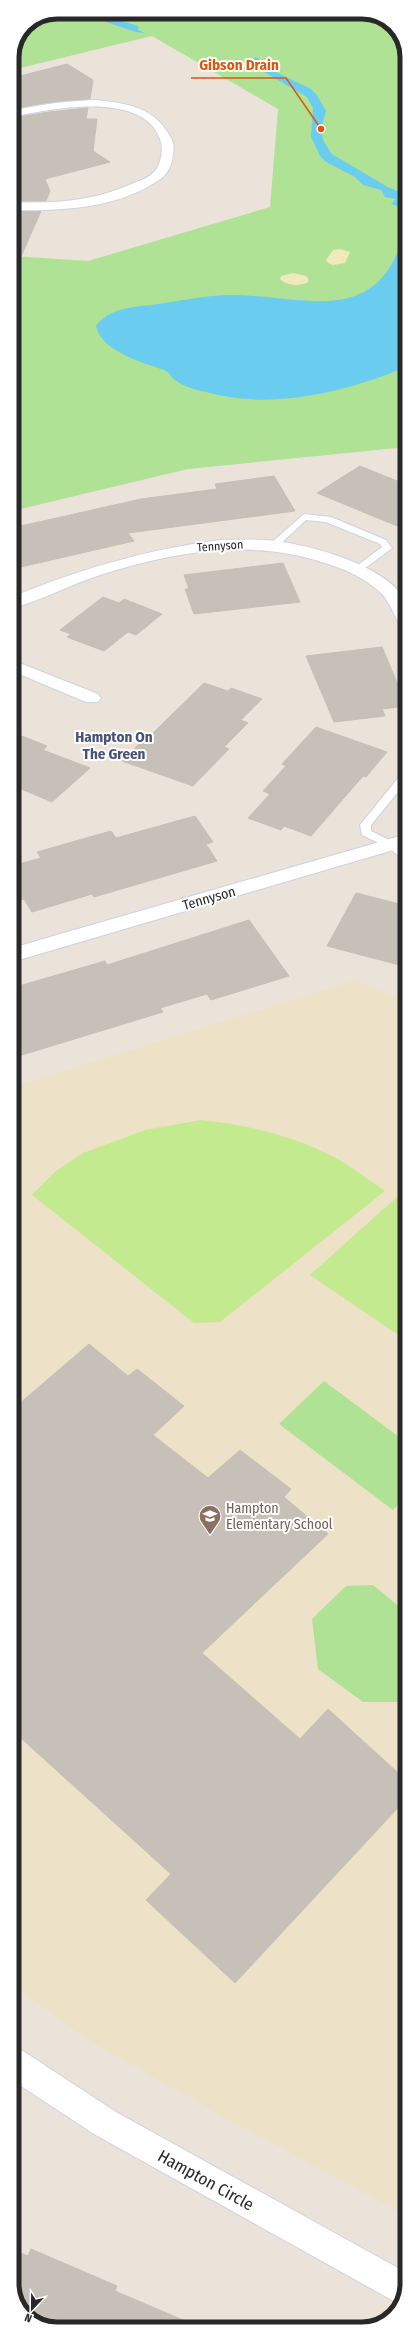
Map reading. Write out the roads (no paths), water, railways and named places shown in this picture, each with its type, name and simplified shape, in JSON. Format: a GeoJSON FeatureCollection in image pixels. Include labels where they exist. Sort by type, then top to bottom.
{"type":"FeatureCollection","features":[{"type":"Feature","properties":{"kind":"street"},"geometry":{"type":"LineString","coordinates":[[107,105],[117,94]]}},
{"type":"Feature","properties":{"kind":"street"},"geometry":{"type":"LineString","coordinates":[[19,113],[66,104],[107,105],[141,113],[160,127],[168,145],[161,172],[150,180],[119,195],[93,202],[56,207],[19,206]]}},
{"type":"Feature","properties":{"kind":"street","name":"Tennyson"},"geometry":{"type":"LineString","coordinates":[[19,600],[132,560],[191,548],[221,544],[274,545],[321,555],[358,570],[387,590],[400,611]]}},
{"type":"Feature","properties":{"kind":"street"},"geometry":{"type":"LineString","coordinates":[[19,668],[92,698]]}},
{"type":"Feature","properties":{"kind":"street","name":"Tennyson"},"geometry":{"type":"LineString","coordinates":[[19,953],[399,842]]}},
{"type":"Feature","properties":{"kind":"street","name":"Hampton Circle"},"geometry":{"type":"LineString","coordinates":[[19,2067],[106,2123],[400,2287]]}},
{"type":"Feature","properties":{"kind":"lane"},"geometry":{"type":"LineString","coordinates":[[274,545],[304,517],[328,519],[382,542],[387,548],[358,570]]}},
{"type":"Feature","properties":{"kind":"lane"},"geometry":{"type":"LineString","coordinates":[[399,842],[366,833],[365,825],[400,782]]}},
{"type":"Feature","properties":{"kind":"water"},"geometry":{"type":"Polygon","coordinates":[[[97,19],[112,19],[145,33],[136,32],[97,19]]]}},
{"type":"Feature","properties":{"kind":"water"},"geometry":{"type":"Polygon","coordinates":[[[253,61],[311,89],[316,94],[326,111],[321,129],[324,146],[331,158],[391,191],[400,192],[400,207],[391,204],[396,199],[385,197],[381,190],[363,185],[355,177],[326,162],[320,156],[311,137],[313,108],[307,97],[257,68],[257,65],[253,61]]]}},
{"type":"Feature","properties":{"kind":"water"},"geometry":{"type":"Polygon","coordinates":[[[400,244],[400,369],[376,379],[338,390],[300,397],[263,400],[244,399],[198,390],[178,382],[166,371],[124,355],[114,349],[106,343],[96,326],[101,320],[113,312],[120,310],[205,297],[238,295],[320,301],[343,299],[363,292],[381,279],[396,256],[400,244]]]}},
{"type":"Feature","properties":{"kind":"waterway"},"geometry":{"type":"LineString","coordinates":[[118,23],[136,28]]}},
{"type":"Feature","properties":{"kind":"waterway"},"geometry":{"type":"LineString","coordinates":[[256,60],[270,70]]}},
{"type":"Feature","properties":{"kind":"waterway"},"geometry":{"type":"LineString","coordinates":[[322,143],[330,156],[386,189],[400,195]]}},
{"type":"Feature","properties":{"kind":"place","name":"Gibson Drain"},"geometry":{"type":"Point","coordinates":[321,129]}},
{"type":"Feature","properties":{"kind":"place","name":"Hampton Elementary School"},"geometry":{"type":"Point","coordinates":[210,1536]}},
{"type":"Feature","properties":{"kind":"district","name":"Hampton On The Green"},"geometry":{"type":"Point","coordinates":[114,746]}}]}
